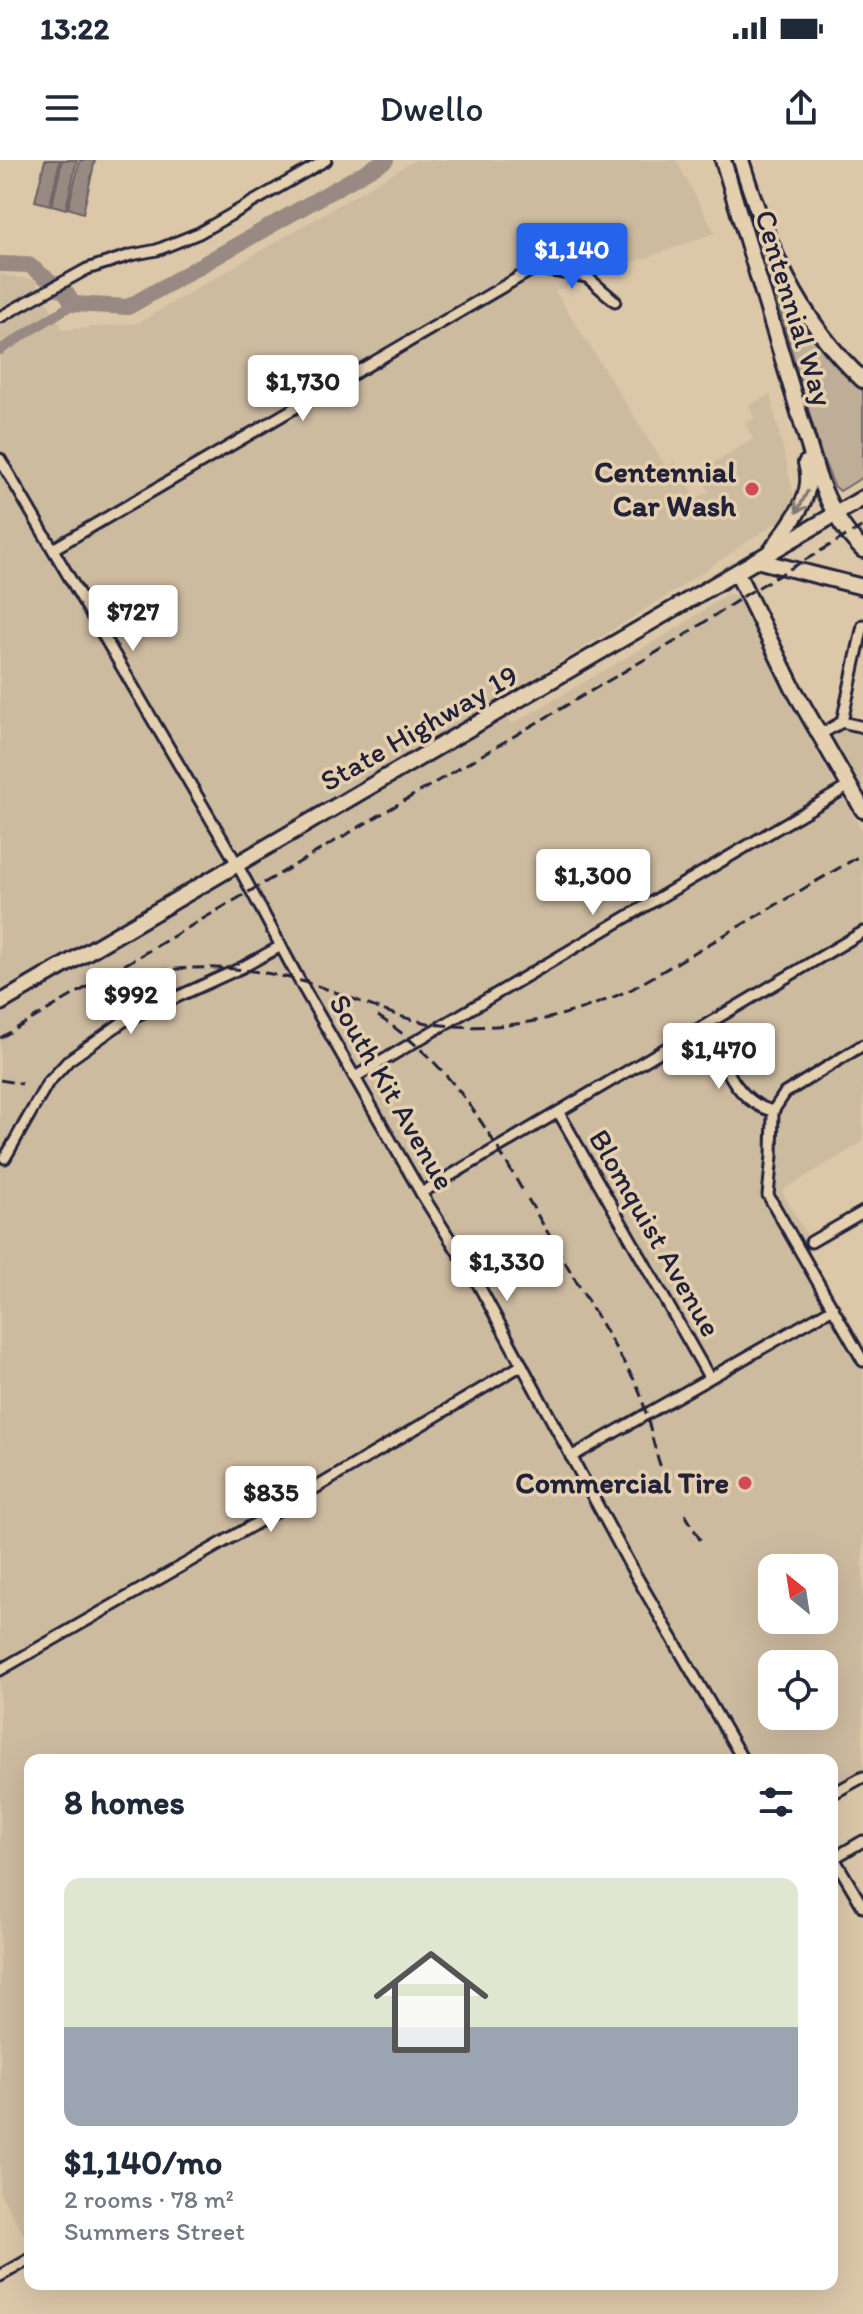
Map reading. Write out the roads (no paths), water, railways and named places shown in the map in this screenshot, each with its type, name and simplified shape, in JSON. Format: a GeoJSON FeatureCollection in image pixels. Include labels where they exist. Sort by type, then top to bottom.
{"type":"FeatureCollection","features":[{"type":"Feature","properties":{"kind":"main road","name":"Centennial Way"},"geometry":{"type":"LineString","coordinates":[[723,160],[818,476],[835,515],[863,550]]}},
{"type":"Feature","properties":{"kind":"main road","name":"Centennial Way"},"geometry":{"type":"LineString","coordinates":[[741,160],[767,240],[798,301],[825,339],[863,380]]}},
{"type":"Feature","properties":{"kind":"main road"},"geometry":{"type":"LineString","coordinates":[[763,293],[763,319],[808,473],[809,486],[803,506],[771,551]]}},
{"type":"Feature","properties":{"kind":"main road","name":"State Highway 19"},"geometry":{"type":"LineString","coordinates":[[0,1003],[863,498]]}},
{"type":"Feature","properties":{"kind":"main road"},"geometry":{"type":"LineString","coordinates":[[756,560],[863,587]]}},
{"type":"Feature","properties":{"kind":"main road"},"geometry":{"type":"LineString","coordinates":[[737,573],[793,688],[863,810]]}},
{"type":"Feature","properties":{"kind":"street"},"geometry":{"type":"LineString","coordinates":[[0,317],[67,278],[131,255],[157,250],[199,233],[326,160]]}},
{"type":"Feature","properties":{"kind":"street"},"geometry":{"type":"LineString","coordinates":[[53,549],[535,268],[587,277],[615,301]]}},
{"type":"Feature","properties":{"kind":"street","name":"South Kit Avenue"},"geometry":{"type":"LineString","coordinates":[[0,459],[237,864],[421,1193],[478,1284],[631,1567],[740,1754]]}},
{"type":"Feature","properties":{"kind":"street"},"geometry":{"type":"LineString","coordinates":[[842,722],[863,625]]}},
{"type":"Feature","properties":{"kind":"street"},"geometry":{"type":"LineString","coordinates":[[819,735],[842,722],[863,727]]}},
{"type":"Feature","properties":{"kind":"street"},"geometry":{"type":"LineString","coordinates":[[355,1077],[849,786]]}},
{"type":"Feature","properties":{"kind":"street"},"geometry":{"type":"LineString","coordinates":[[421,1193],[863,932]]}},
{"type":"Feature","properties":{"kind":"street"},"geometry":{"type":"LineString","coordinates":[[5,1158],[47,1084],[69,1060],[124,1021],[241,968],[281,946]]}},
{"type":"Feature","properties":{"kind":"street"},"geometry":{"type":"LineString","coordinates":[[706,1026],[733,1083],[756,1108],[773,1111]]}},
{"type":"Feature","properties":{"kind":"street"},"geometry":{"type":"LineString","coordinates":[[863,1045],[785,1093],[773,1111],[768,1195],[863,1361]]}},
{"type":"Feature","properties":{"kind":"street","name":"Blomquist Avenue"},"geometry":{"type":"LineString","coordinates":[[559,1113],[709,1377]]}},
{"type":"Feature","properties":{"kind":"street"},"geometry":{"type":"LineString","coordinates":[[811,1242],[863,1212]]}},
{"type":"Feature","properties":{"kind":"street"},"geometry":{"type":"LineString","coordinates":[[571,1457],[833,1308]]}},
{"type":"Feature","properties":{"kind":"street"},"geometry":{"type":"LineString","coordinates":[[0,1670],[255,1524],[522,1365]]}},
{"type":"Feature","properties":{"kind":"street"},"geometry":{"type":"LineString","coordinates":[[838,1791],[863,1777]]}},
{"type":"Feature","properties":{"kind":"street"},"geometry":{"type":"LineString","coordinates":[[838,1856],[863,1841]]}},
{"type":"Feature","properties":{"kind":"street"},"geometry":{"type":"LineString","coordinates":[[838,1865],[863,1907]]}},
{"type":"Feature","properties":{"kind":"street"},"geometry":{"type":"LineString","coordinates":[[0,2276],[24,2262]]}},
{"type":"Feature","properties":{"kind":"waterway"},"geometry":{"type":"LineString","coordinates":[[0,264],[29,265],[67,294],[73,304],[128,307],[386,160]]}},
{"type":"Feature","properties":{"kind":"waterway"},"geometry":{"type":"LineString","coordinates":[[0,350],[73,304]]}},
{"type":"Feature","properties":{"kind":"railway"},"geometry":{"type":"LineString","coordinates":[[0,1038],[676,641],[747,594],[863,526]]}},
{"type":"Feature","properties":{"kind":"railway"},"geometry":{"type":"LineString","coordinates":[[104,984],[132,976],[189,968],[247,970],[304,982],[427,1023],[467,1027],[516,1024],[563,1015],[632,989],[863,854]]}},
{"type":"Feature","properties":{"kind":"railway"},"geometry":{"type":"LineString","coordinates":[[378,1016],[403,1034],[445,1074],[494,1141],[524,1193]]}},
{"type":"Feature","properties":{"kind":"railway"},"geometry":{"type":"LineString","coordinates":[[0,1080],[22,1084]]}},
{"type":"Feature","properties":{"kind":"railway"},"geometry":{"type":"LineString","coordinates":[[528,1199],[636,1383],[667,1482]]}},
{"type":"Feature","properties":{"kind":"railway"},"geometry":{"type":"LineString","coordinates":[[685,1514],[702,1543]]}},
{"type":"Feature","properties":{"kind":"place","name":"Centennial Car Wash"},"geometry":{"type":"Point","coordinates":[752,489]}},
{"type":"Feature","properties":{"kind":"place","name":"Commercial Tire"},"geometry":{"type":"Point","coordinates":[745,1483]}}]}
